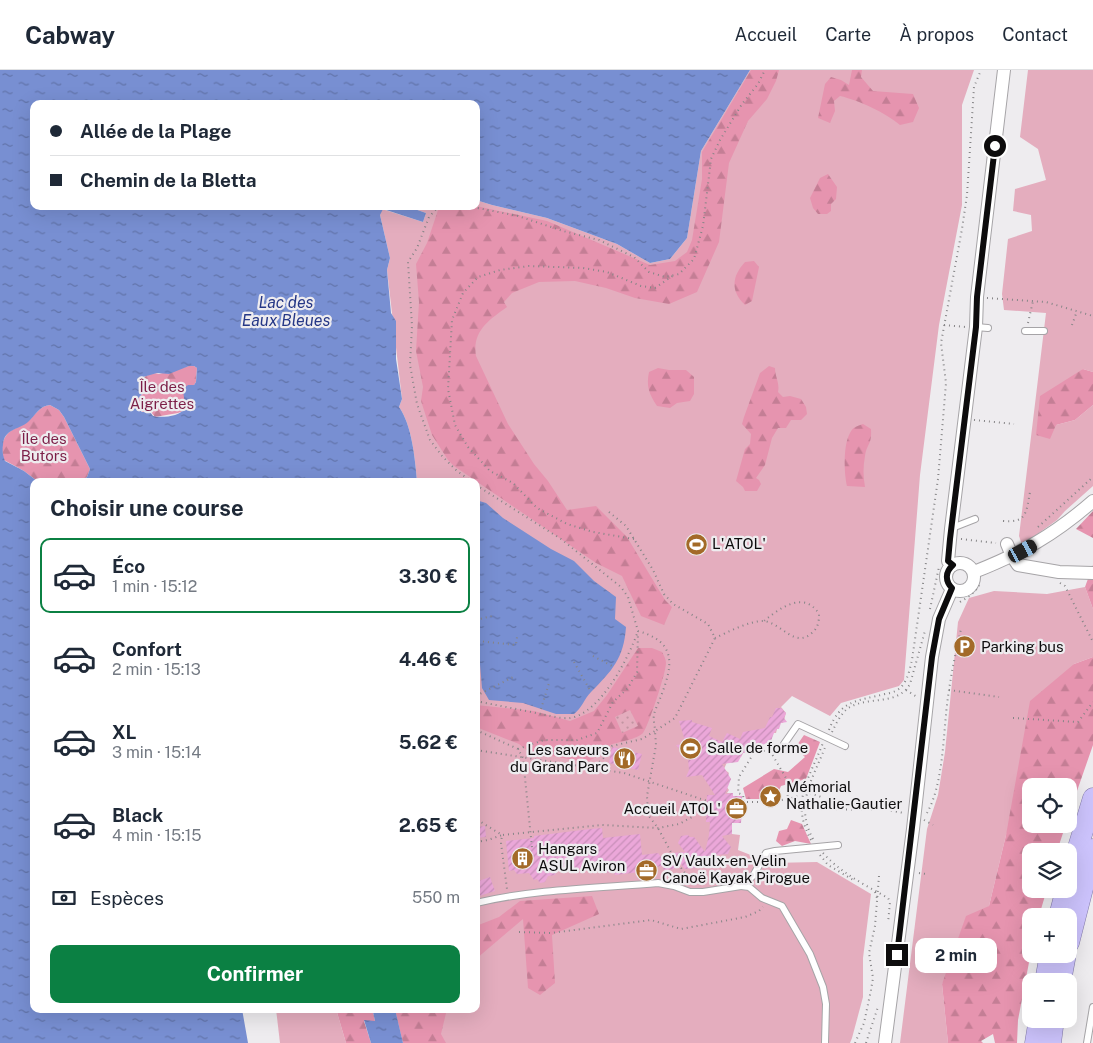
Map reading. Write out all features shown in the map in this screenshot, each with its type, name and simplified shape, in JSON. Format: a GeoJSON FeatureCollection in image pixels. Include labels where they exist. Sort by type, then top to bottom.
{"type":"FeatureCollection","features":[{"type":"Feature","properties":{"kind":"highway"},"geometry":{"type":"LineString","coordinates":[[1077,851],[1093,798]]}},
{"type":"Feature","properties":{"kind":"highway"},"geometry":{"type":"LineString","coordinates":[[1077,912],[1093,849]]}},
{"type":"Feature","properties":{"kind":"highway"},"geometry":{"type":"LineString","coordinates":[[1035,1043],[1038,1028]]}},
{"type":"Feature","properties":{"kind":"highway"},"geometry":{"type":"LineString","coordinates":[[1051,1043],[1053,1028]]}},
{"type":"Feature","properties":{"kind":"street"},"geometry":{"type":"LineString","coordinates":[[953,565],[947,572],[946,577],[949,585],[961,591],[969,588],[974,581],[972,568],[965,564],[953,565],[948,561],[965,418],[982,328],[977,297],[1004,70]]}},
{"type":"Feature","properties":{"kind":"street"},"geometry":{"type":"LineString","coordinates":[[974,572],[1034,545],[1069,522],[1093,501]]}},
{"type":"Feature","properties":{"kind":"street"},"geometry":{"type":"LineString","coordinates":[[1007,544],[1018,565],[1059,572],[1093,574]]}},
{"type":"Feature","properties":{"kind":"street"},"geometry":{"type":"LineString","coordinates":[[884,1043],[913,829],[932,657],[939,619],[952,588]]}},
{"type":"Feature","properties":{"kind":"lane"},"geometry":{"type":"LineString","coordinates":[[1024,331],[1044,331]]}},
{"type":"Feature","properties":{"kind":"lane"},"geometry":{"type":"LineString","coordinates":[[950,534],[975,518]]}},
{"type":"Feature","properties":{"kind":"lane"},"geometry":{"type":"LineString","coordinates":[[784,744],[798,724],[846,746]]}},
{"type":"Feature","properties":{"kind":"lane"},"geometry":{"type":"LineString","coordinates":[[741,886],[753,876],[766,853],[838,845]]}},
{"type":"Feature","properties":{"kind":"lane"},"geometry":{"type":"LineString","coordinates":[[480,902],[508,896],[658,884],[674,886],[690,892],[741,886],[749,887],[762,898],[782,906],[810,954],[823,987],[826,1004],[825,1043]]}},
{"type":"Feature","properties":{"kind":"lane"},"geometry":{"type":"LineString","coordinates":[[1087,1043],[1093,1007]]}},
{"type":"Feature","properties":{"kind":"path"},"geometry":{"type":"LineString","coordinates":[[480,208],[518,216],[563,231],[599,240],[634,257],[649,272],[665,277],[679,274],[694,259],[703,226],[711,159],[720,140],[742,104],[758,84],[765,70]]}},
{"type":"Feature","properties":{"kind":"path"},"geometry":{"type":"LineString","coordinates":[[877,898],[875,892],[828,865],[816,848],[808,830],[804,818],[804,804],[836,715],[847,704],[893,692],[902,686],[909,672],[917,633],[938,479],[946,383],[941,342],[967,195],[974,87],[981,70]]}},
{"type":"Feature","properties":{"kind":"path"},"geometry":{"type":"LineString","coordinates":[[435,210],[429,217],[417,248],[408,262],[412,326],[410,365],[417,404],[430,440],[442,456],[467,478]]}},
{"type":"Feature","properties":{"kind":"path"},"geometry":{"type":"LineString","coordinates":[[634,539],[593,532],[567,524],[537,508],[513,483],[490,471],[468,447],[455,425],[448,389],[452,320],[463,293],[473,282],[478,277],[500,270],[529,266],[583,268],[607,272],[641,286],[654,288],[674,275]]}},
{"type":"Feature","properties":{"kind":"path"},"geometry":{"type":"LineString","coordinates":[[977,297],[1046,302],[1093,316]]}},
{"type":"Feature","properties":{"kind":"path"},"geometry":{"type":"LineString","coordinates":[[1024,331],[1028,323],[1033,301]]}},
{"type":"Feature","properties":{"kind":"path"},"geometry":{"type":"LineString","coordinates":[[1072,325],[1077,311]]}},
{"type":"Feature","properties":{"kind":"path"},"geometry":{"type":"LineString","coordinates":[[944,325],[982,328]]}},
{"type":"Feature","properties":{"kind":"path"},"geometry":{"type":"LineString","coordinates":[[965,418],[1014,424]]}},
{"type":"Feature","properties":{"kind":"path"},"geometry":{"type":"LineString","coordinates":[[1038,528],[1093,477]]}},
{"type":"Feature","properties":{"kind":"path"},"geometry":{"type":"LineString","coordinates":[[480,488],[561,539],[621,587],[628,598],[638,631],[637,672],[628,688],[613,702],[597,733],[577,740],[544,740],[518,749]]}},
{"type":"Feature","properties":{"kind":"path"},"geometry":{"type":"LineString","coordinates":[[1002,521],[1014,522],[1021,520],[1025,515],[1030,492]]}},
{"type":"Feature","properties":{"kind":"path"},"geometry":{"type":"LineString","coordinates":[[609,512],[626,526],[653,570],[664,594],[673,604],[708,624],[715,638]]}},
{"type":"Feature","properties":{"kind":"path"},"geometry":{"type":"LineString","coordinates":[[950,534],[1007,544]]}},
{"type":"Feature","properties":{"kind":"path"},"geometry":{"type":"LineString","coordinates":[[929,614],[939,567]]}},
{"type":"Feature","properties":{"kind":"path"},"geometry":{"type":"LineString","coordinates":[[1060,583],[1065,586],[1093,642]]}},
{"type":"Feature","properties":{"kind":"path"},"geometry":{"type":"LineString","coordinates":[[592,768],[603,759],[612,746],[642,739],[675,718],[715,638],[764,621],[795,602],[803,602],[810,605],[819,614],[819,622],[815,630],[810,636],[804,637],[794,638],[764,621]]}},
{"type":"Feature","properties":{"kind":"path"},"geometry":{"type":"LineString","coordinates":[[480,619],[492,616]]}},
{"type":"Feature","properties":{"kind":"path"},"geometry":{"type":"LineString","coordinates":[[828,738],[835,724],[848,708],[858,704],[901,695],[906,690],[910,684],[925,630]]}},
{"type":"Feature","properties":{"kind":"path"},"geometry":{"type":"LineString","coordinates":[[480,702],[570,718],[590,710],[614,680],[633,647],[638,631]]}},
{"type":"Feature","properties":{"kind":"path"},"geometry":{"type":"LineString","coordinates":[[638,631],[649,634],[662,644],[670,655],[670,666],[654,714],[656,745],[649,782],[648,815],[658,828],[673,856]]}},
{"type":"Feature","properties":{"kind":"path"},"geometry":{"type":"LineString","coordinates":[[480,641],[516,644],[517,637]]}},
{"type":"Feature","properties":{"kind":"path"},"geometry":{"type":"LineString","coordinates":[[593,656],[614,667]]}},
{"type":"Feature","properties":{"kind":"path"},"geometry":{"type":"LineString","coordinates":[[574,662],[591,692]]}},
{"type":"Feature","properties":{"kind":"path"},"geometry":{"type":"LineString","coordinates":[[480,694],[515,676]]}},
{"type":"Feature","properties":{"kind":"path"},"geometry":{"type":"LineString","coordinates":[[541,709],[548,683]]}},
{"type":"Feature","properties":{"kind":"path"},"geometry":{"type":"LineString","coordinates":[[949,690],[998,697]]}},
{"type":"Feature","properties":{"kind":"path"},"geometry":{"type":"LineString","coordinates":[[941,698],[948,699]]}},
{"type":"Feature","properties":{"kind":"path"},"geometry":{"type":"LineString","coordinates":[[1013,718],[1078,722],[1093,702]]}},
{"type":"Feature","properties":{"kind":"path"},"geometry":{"type":"LineString","coordinates":[[480,732],[518,749],[522,758],[532,848]]}},
{"type":"Feature","properties":{"kind":"path"},"geometry":{"type":"LineString","coordinates":[[787,799],[790,785],[772,754],[757,748],[739,777],[738,793],[743,795],[743,802],[773,802],[787,799],[800,796]]}},
{"type":"Feature","properties":{"kind":"path"},"geometry":{"type":"LineString","coordinates":[[480,751],[624,773],[707,801],[692,818],[679,824],[658,828],[602,825],[502,835],[480,841]]}},
{"type":"Feature","properties":{"kind":"path"},"geometry":{"type":"LineString","coordinates":[[810,794],[824,798]]}},
{"type":"Feature","properties":{"kind":"path"},"geometry":{"type":"LineString","coordinates":[[787,799],[799,809]]}},
{"type":"Feature","properties":{"kind":"path"},"geometry":{"type":"LineString","coordinates":[[920,818],[933,825]]}},
{"type":"Feature","properties":{"kind":"path"},"geometry":{"type":"LineString","coordinates":[[480,821],[502,835]]}},
{"type":"Feature","properties":{"kind":"path"},"geometry":{"type":"LineString","coordinates":[[502,835],[501,843],[508,896]]}},
{"type":"Feature","properties":{"kind":"path"},"geometry":{"type":"LineString","coordinates":[[816,848],[830,862],[854,879],[888,898],[890,902],[888,924]]}},
{"type":"Feature","properties":{"kind":"path"},"geometry":{"type":"LineString","coordinates":[[678,864],[688,877],[695,882],[716,889]]}},
{"type":"Feature","properties":{"kind":"path"},"geometry":{"type":"LineString","coordinates":[[914,871],[926,874]]}},
{"type":"Feature","properties":{"kind":"path"},"geometry":{"type":"LineString","coordinates":[[856,1043],[864,1023],[871,990],[872,978],[869,953],[875,926],[879,876]]}},
{"type":"Feature","properties":{"kind":"path"},"geometry":{"type":"LineString","coordinates":[[520,932],[551,933],[651,920],[681,929],[744,917],[759,912],[764,907],[762,898]]}},
{"type":"Feature","properties":{"kind":"path"},"geometry":{"type":"LineString","coordinates":[[866,1043],[878,1007]]}},
{"type":"Feature","properties":{"kind":"shaded area","name":"L'ATOL'"},"geometry":{"type":"Polygon","coordinates":[[[750,70],[974,70],[962,105],[962,205],[939,325],[920,475],[904,680],[899,686],[841,703],[830,716],[792,696],[781,707],[786,713],[783,723],[779,723],[779,729],[770,736],[772,738],[770,743],[753,746],[752,752],[743,753],[741,757],[728,760],[724,769],[729,773],[728,776],[731,779],[726,786],[729,790],[727,793],[733,793],[733,796],[742,796],[741,823],[732,823],[732,834],[740,835],[738,850],[771,863],[817,862],[871,894],[863,958],[863,997],[852,1038],[850,1043],[403,1043],[396,1013],[480,1013],[480,478],[417,478],[410,433],[399,407],[402,399],[387,270],[390,258],[380,215],[382,210],[423,222],[426,213],[417,210],[480,210],[480,201],[547,218],[617,244],[650,263],[670,259],[687,238],[701,151],[750,70]]]}},
{"type":"Feature","properties":{"kind":"shaded area"},"geometry":{"type":"Polygon","coordinates":[[[1028,70],[1093,70],[1093,372],[1083,369],[1056,425],[1075,420],[1093,405],[1093,486],[1057,520],[1022,545],[1019,536],[1046,313],[1004,310],[1002,294],[1008,239],[1032,231],[1031,215],[1013,211],[1015,189],[1046,180],[1038,149],[1020,137],[1028,70]]]}},
{"type":"Feature","properties":{"kind":"shaded area"},"geometry":{"type":"Polygon","coordinates":[[[1085,587],[1093,609],[1093,657],[1074,664],[1029,778],[1022,778],[1022,795],[1006,835],[989,906],[942,984],[948,1043],[900,1043],[927,829],[938,795],[945,752],[958,622],[969,598],[994,591],[1047,594],[1085,587]]]}},
{"type":"Feature","properties":{"kind":"shaded area"},"geometry":{"type":"Polygon","coordinates":[[[630,710],[638,726],[622,733],[615,717],[630,710]]]}},
{"type":"Feature","properties":{"kind":"shaded area"},"geometry":{"type":"Polygon","coordinates":[[[276,1013],[337,1013],[346,1043],[280,1043],[276,1013]]]}},
{"type":"Feature","properties":{"kind":"green space"},"geometry":{"type":"Polygon","coordinates":[[[751,70],[779,70],[767,99],[748,121],[729,163],[719,242],[697,292],[669,304],[635,298],[606,288],[575,281],[539,282],[512,293],[504,302],[507,307],[483,327],[475,347],[476,356],[508,424],[567,510],[596,506],[627,537],[665,600],[672,607],[664,625],[641,616],[622,576],[596,563],[480,484],[480,478],[472,478],[448,460],[432,435],[421,401],[423,387],[416,351],[419,302],[416,264],[427,243],[438,210],[480,210],[480,207],[547,221],[650,265],[675,261],[687,252],[692,240],[702,179],[702,152],[751,70]]]}},
{"type":"Feature","properties":{"kind":"green space"},"geometry":{"type":"Polygon","coordinates":[[[852,70],[862,70],[861,77],[873,91],[913,94],[919,108],[913,122],[900,125],[871,108],[840,96],[834,101],[835,111],[830,123],[818,118],[825,84],[831,77],[849,85],[852,70]]]}},
{"type":"Feature","properties":{"kind":"green space"},"geometry":{"type":"Polygon","coordinates":[[[828,174],[837,187],[836,199],[831,204],[831,211],[827,214],[818,214],[813,208],[810,198],[820,178],[828,174]]]}},
{"type":"Feature","properties":{"kind":"green space"},"geometry":{"type":"Polygon","coordinates":[[[754,261],[759,267],[752,301],[745,305],[740,300],[735,289],[735,278],[745,262],[754,261]]]}},
{"type":"Feature","properties":{"kind":"green space","name":"Île des Aigrettes"},"geometry":{"type":"Polygon","coordinates":[[[189,366],[197,368],[196,382],[194,385],[188,385],[183,411],[155,417],[151,412],[144,413],[137,407],[135,402],[142,394],[142,379],[148,375],[189,366]]]}},
{"type":"Feature","properties":{"kind":"green space"},"geometry":{"type":"Polygon","coordinates":[[[769,366],[775,368],[778,392],[783,397],[790,396],[801,399],[806,407],[807,414],[801,420],[791,420],[786,428],[778,428],[772,438],[765,465],[756,478],[761,484],[757,491],[745,491],[736,481],[745,449],[750,444],[751,434],[742,424],[760,373],[769,366]]]}},
{"type":"Feature","properties":{"kind":"green space"},"geometry":{"type":"Polygon","coordinates":[[[658,368],[686,370],[694,377],[694,394],[690,401],[677,403],[670,408],[657,406],[650,394],[648,382],[649,372],[658,368]]]}},
{"type":"Feature","properties":{"kind":"green space"},"geometry":{"type":"Polygon","coordinates":[[[1083,369],[1093,372],[1093,405],[1075,420],[1056,425],[1050,439],[1036,435],[1040,396],[1083,369]]]}},
{"type":"Feature","properties":{"kind":"green space","name":"Île des Butors"},"geometry":{"type":"Polygon","coordinates":[[[50,405],[59,410],[64,417],[90,469],[86,478],[33,478],[4,460],[2,446],[7,435],[50,405]]]}},
{"type":"Feature","properties":{"kind":"green space"},"geometry":{"type":"Polygon","coordinates":[[[863,424],[871,429],[871,438],[864,464],[865,487],[847,486],[845,474],[846,445],[851,431],[863,424]]]}},
{"type":"Feature","properties":{"kind":"green space"},"geometry":{"type":"Polygon","coordinates":[[[1093,511],[1093,538],[1076,529],[1093,511]]]}},
{"type":"Feature","properties":{"kind":"green space"},"geometry":{"type":"Polygon","coordinates":[[[1093,565],[1093,609],[1085,587],[1093,565]]]}},
{"type":"Feature","properties":{"kind":"green space"},"geometry":{"type":"Polygon","coordinates":[[[638,648],[652,648],[662,652],[666,663],[665,669],[649,721],[643,733],[632,739],[610,745],[605,753],[586,762],[529,752],[519,744],[480,729],[480,705],[534,711],[570,721],[594,711],[638,648]]]}},
{"type":"Feature","properties":{"kind":"green space"},"geometry":{"type":"Polygon","coordinates":[[[1093,657],[1093,745],[1077,791],[1077,778],[1022,778],[1022,833],[1063,833],[1060,843],[1022,843],[1022,898],[1044,898],[1041,908],[1022,908],[1022,963],[1029,963],[1027,973],[1022,973],[1022,999],[1018,1020],[1017,1043],[995,1043],[993,1034],[981,1041],[983,1043],[948,1043],[942,984],[966,916],[989,906],[1006,835],[1030,701],[1074,664],[1093,657]]]}},
{"type":"Feature","properties":{"kind":"green space"},"geometry":{"type":"Polygon","coordinates":[[[804,735],[820,742],[806,779],[781,786],[775,799],[746,799],[743,788],[774,769],[788,772],[805,757],[795,748],[804,735]]]}},
{"type":"Feature","properties":{"kind":"green space"},"geometry":{"type":"Polygon","coordinates":[[[791,820],[802,824],[811,844],[795,841],[782,846],[776,841],[779,831],[787,829],[791,820]]]}},
{"type":"Feature","properties":{"kind":"green space"},"geometry":{"type":"Polygon","coordinates":[[[592,896],[599,914],[552,935],[555,983],[540,995],[528,988],[523,919],[480,956],[480,924],[499,917],[520,901],[592,896]]]}},
{"type":"Feature","properties":{"kind":"green space"},"geometry":{"type":"Polygon","coordinates":[[[337,1013],[373,1013],[375,1021],[364,1021],[371,1043],[346,1043],[337,1013]]]}},
{"type":"Feature","properties":{"kind":"green space"},"geometry":{"type":"Polygon","coordinates":[[[396,1013],[446,1013],[441,1034],[446,1043],[403,1043],[396,1013]]]}},
{"type":"Feature","properties":{"kind":"water","name":"Lac des Eaux Bleues"},"geometry":{"type":"Polygon","coordinates":[[[0,70],[750,70],[701,151],[687,238],[670,259],[650,263],[617,244],[547,218],[480,201],[480,100],[30,100],[30,210],[382,210],[380,215],[390,258],[387,270],[391,313],[396,321],[396,359],[402,399],[399,407],[410,433],[417,478],[86,478],[90,469],[64,417],[59,410],[50,405],[43,407],[24,425],[12,430],[4,440],[3,455],[5,461],[33,478],[30,478],[30,1013],[243,1013],[248,1043],[0,1043],[0,70]],[[189,366],[169,374],[157,373],[143,377],[141,381],[142,394],[135,402],[137,407],[142,412],[150,412],[156,417],[165,417],[179,413],[184,408],[184,388],[188,385],[194,385],[196,382],[197,368],[189,366]]]}},
{"type":"Feature","properties":{"kind":"water","name":"Lac des Eaux Bleues"},"geometry":{"type":"Polygon","coordinates":[[[386,210],[417,210],[426,213],[423,222],[386,210]]]}},
{"type":"Feature","properties":{"kind":"water"},"geometry":{"type":"Polygon","coordinates":[[[480,501],[486,503],[503,518],[551,549],[574,561],[594,581],[616,597],[615,619],[626,627],[623,647],[616,663],[574,714],[556,714],[523,703],[489,700],[482,688],[480,664],[480,501]]]}},
{"type":"Feature","properties":{"kind":"water"},"geometry":{"type":"Polygon","coordinates":[[[373,1013],[396,1013],[403,1043],[371,1043],[364,1020],[375,1021],[373,1013]]]}},
{"type":"Feature","properties":{"kind":"building"},"geometry":{"type":"Polygon","coordinates":[[[776,708],[781,708],[786,713],[784,718],[787,722],[781,723],[770,743],[754,746],[752,752],[743,753],[738,762],[722,764],[731,779],[725,794],[733,793],[733,796],[742,796],[741,823],[732,823],[732,834],[722,836],[731,847],[728,854],[714,855],[712,860],[700,862],[697,868],[685,869],[678,860],[674,869],[664,870],[662,866],[648,868],[648,871],[615,875],[614,872],[600,873],[596,867],[557,871],[555,875],[548,876],[545,882],[540,883],[537,879],[534,880],[529,873],[517,874],[514,870],[509,871],[506,841],[590,829],[602,828],[603,838],[640,834],[642,855],[658,853],[661,857],[675,856],[674,853],[685,852],[678,843],[681,836],[688,835],[694,837],[705,852],[710,822],[706,822],[707,795],[715,795],[702,775],[686,777],[689,770],[688,759],[676,745],[686,744],[679,721],[692,720],[692,722],[712,728],[709,736],[722,742],[727,733],[740,739],[743,732],[765,728],[776,708]]]}},
{"type":"Feature","properties":{"kind":"building","name":"Les saveurs du Grand Parc"},"geometry":{"type":"Polygon","coordinates":[[[612,747],[642,754],[638,770],[609,763],[612,747]]]}},
{"type":"Feature","properties":{"kind":"building"},"geometry":{"type":"Polygon","coordinates":[[[485,826],[486,837],[480,838],[480,827],[485,826]]]}},
{"type":"Feature","properties":{"kind":"building"},"geometry":{"type":"Polygon","coordinates":[[[490,877],[495,891],[480,896],[480,881],[490,877]]]}},
{"type":"Feature","properties":{"kind":"place","name":"L'ATOL'"},"geometry":{"type":"Point","coordinates":[696,544]}},
{"type":"Feature","properties":{"kind":"place","name":"Parking bus"},"geometry":{"type":"Point","coordinates":[965,647]}},
{"type":"Feature","properties":{"kind":"place","name":"Salle de forme"},"geometry":{"type":"Point","coordinates":[691,748]}},
{"type":"Feature","properties":{"kind":"place","name":"Les saveurs du Grand Parc"},"geometry":{"type":"Point","coordinates":[625,759]}},
{"type":"Feature","properties":{"kind":"place","name":"Mémorial Nathalie-Gautier"},"geometry":{"type":"Point","coordinates":[770,796]}},
{"type":"Feature","properties":{"kind":"place","name":"Accueil ATOL'"},"geometry":{"type":"Point","coordinates":[737,809]}},
{"type":"Feature","properties":{"kind":"place","name":"Hangars ASUL Aviron"},"geometry":{"type":"Point","coordinates":[522,858]}},
{"type":"Feature","properties":{"kind":"place","name":"SV Vaulx-en-Velin Canoë Kayak Pirogue"},"geometry":{"type":"Point","coordinates":[646,870]}},
{"type":"Feature","properties":{"kind":"route"},"geometry":{"type":"LineString","coordinates":[[897,955],[932,657],[939,619],[952,588],[946,577],[949,568],[953,565],[948,561],[950,539],[976,327],[977,297],[995,146]]}}]}
